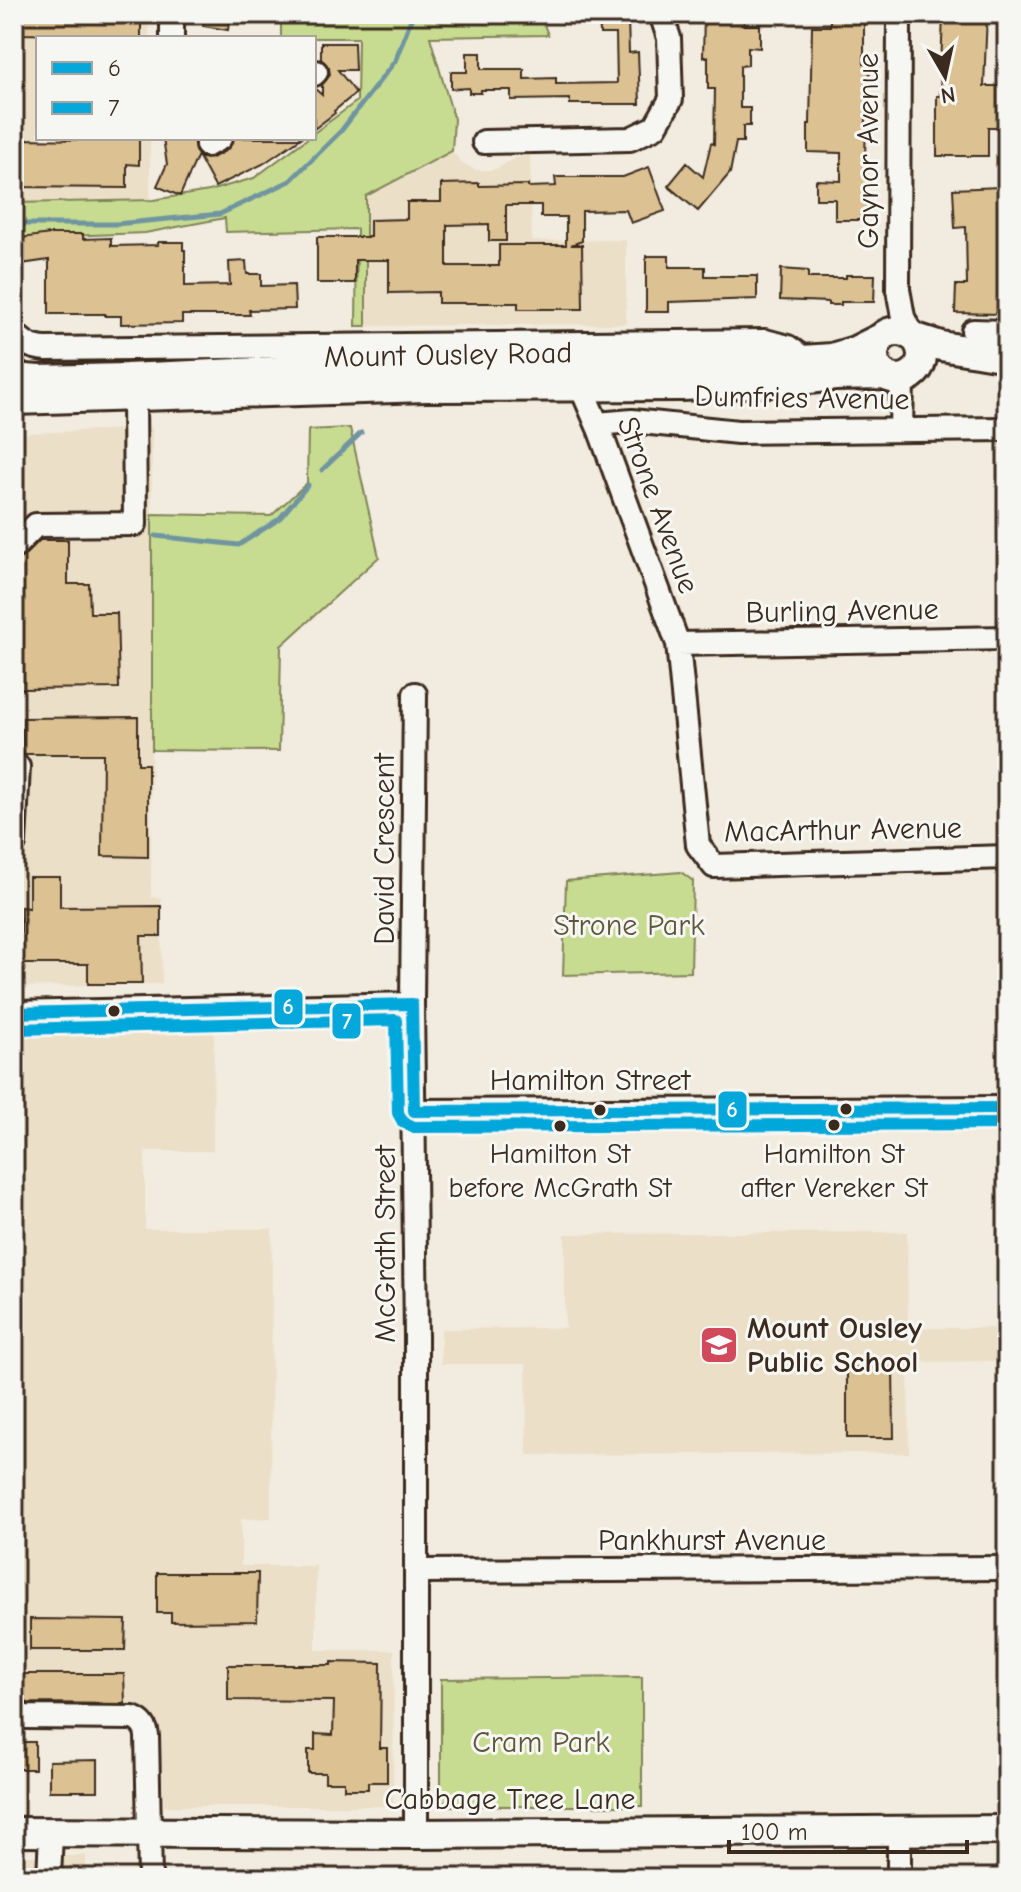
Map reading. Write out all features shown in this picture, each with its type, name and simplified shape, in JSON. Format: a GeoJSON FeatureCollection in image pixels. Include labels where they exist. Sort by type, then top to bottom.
{"type":"FeatureCollection","features":[{"type":"Feature","properties":{"kind":"main road"},"geometry":{"type":"LineString","coordinates":[[898,336],[922,350],[923,358],[901,375],[879,370],[874,350],[898,336],[1007,357]]}},
{"type":"Feature","properties":{"kind":"main road","name":"Mount Ousley Road"},"geometry":{"type":"LineString","coordinates":[[14,400],[130,387],[391,366],[742,364],[806,360],[843,355],[898,336]]}},
{"type":"Feature","properties":{"kind":"main road","name":"Mount Ousley Road"},"geometry":{"type":"LineString","coordinates":[[14,378],[130,387],[581,387],[901,375],[951,365],[1007,370]]}},
{"type":"Feature","properties":{"kind":"main road","name":"Cabbage Tree Lane"},"geometry":{"type":"LineString","coordinates":[[14,1832],[416,1834],[1007,1830]]}},
{"type":"Feature","properties":{"kind":"street"},"geometry":{"type":"LineString","coordinates":[[172,14],[172,36]]}},
{"type":"Feature","properties":{"kind":"street"},"geometry":{"type":"LineString","coordinates":[[484,142],[630,139],[655,127],[671,99],[669,38],[661,14]]}},
{"type":"Feature","properties":{"kind":"street","name":"Gaynor Avenue"},"geometry":{"type":"LineString","coordinates":[[898,336],[893,316],[898,289],[899,14]]}},
{"type":"Feature","properties":{"kind":"street"},"geometry":{"type":"LineString","coordinates":[[973,331],[1007,332]]}},
{"type":"Feature","properties":{"kind":"street","name":"Mount Ousley Road"},"geometry":{"type":"LineString","coordinates":[[14,333],[26,345],[37,349],[765,341],[788,347],[806,360]]}},
{"type":"Feature","properties":{"kind":"street"},"geometry":{"type":"LineString","coordinates":[[14,547],[36,525],[135,524],[130,387],[134,363],[151,348]]}},
{"type":"Feature","properties":{"kind":"street"},"geometry":{"type":"LineString","coordinates":[[901,375],[901,430]]}},
{"type":"Feature","properties":{"kind":"street","name":"Strone Avenue"},"geometry":{"type":"LineString","coordinates":[[581,387],[678,644]]}},
{"type":"Feature","properties":{"kind":"street","name":"Dumfries Avenue"},"geometry":{"type":"LineString","coordinates":[[597,424],[632,421],[738,432],[1007,429]]}},
{"type":"Feature","properties":{"kind":"street","name":"Burling Avenue"},"geometry":{"type":"LineString","coordinates":[[678,644],[1007,638]]}},
{"type":"Feature","properties":{"kind":"street","name":"MacArthur Avenue"},"geometry":{"type":"LineString","coordinates":[[678,644],[698,845],[714,866],[1007,857]]}},
{"type":"Feature","properties":{"kind":"street","name":"David Crescent"},"geometry":{"type":"LineString","coordinates":[[412,1004],[415,694]]}},
{"type":"Feature","properties":{"kind":"street"},"geometry":{"type":"LineString","coordinates":[[14,767],[18,767],[14,843]]}},
{"type":"Feature","properties":{"kind":"street"},"geometry":{"type":"LineString","coordinates":[[14,1013],[412,1004]]}},
{"type":"Feature","properties":{"kind":"street","name":"McGrath Street"},"geometry":{"type":"LineString","coordinates":[[412,1004],[416,1834]]}},
{"type":"Feature","properties":{"kind":"street","name":"Hamilton Street"},"geometry":{"type":"LineString","coordinates":[[414,1111],[1007,1108]]}},
{"type":"Feature","properties":{"kind":"street","name":"Pankhurst Avenue"},"geometry":{"type":"LineString","coordinates":[[416,1571],[1007,1568]]}},
{"type":"Feature","properties":{"kind":"street"},"geometry":{"type":"LineString","coordinates":[[14,1712],[25,1717],[133,1718],[140,1721],[147,1736],[150,1878]]}},
{"type":"Feature","properties":{"kind":"street"},"geometry":{"type":"LineString","coordinates":[[899,1831],[899,1878]]}},
{"type":"Feature","properties":{"kind":"street"},"geometry":{"type":"LineString","coordinates":[[49,1878],[51,1833]]}},
{"type":"Feature","properties":{"kind":"shaded area"},"geometry":{"type":"Polygon","coordinates":[[[14,14],[149,14],[149,36],[36,36],[36,140],[150,140],[150,201],[14,203],[14,14]]]}},
{"type":"Feature","properties":{"kind":"shaded area"},"geometry":{"type":"Polygon","coordinates":[[[452,151],[461,162],[476,170],[492,170],[514,158],[530,156],[532,241],[626,240],[626,324],[366,326],[366,196],[452,151]]]}},
{"type":"Feature","properties":{"kind":"shaded area"},"geometry":{"type":"Polygon","coordinates":[[[152,428],[151,897],[161,898],[162,984],[14,987],[14,439],[29,433],[152,428]]]}},
{"type":"Feature","properties":{"kind":"shaded area"},"geometry":{"type":"Polygon","coordinates":[[[214,1033],[213,1151],[145,1151],[145,1229],[272,1229],[271,1518],[241,1519],[241,1566],[316,1566],[316,1650],[394,1650],[393,1806],[164,1806],[159,1728],[133,1708],[14,1708],[14,1036],[214,1033]]]}},
{"type":"Feature","properties":{"kind":"shaded area","name":"Mount Ousley Public School"},"geometry":{"type":"Polygon","coordinates":[[[907,1232],[908,1328],[997,1328],[997,1361],[908,1362],[909,1453],[527,1455],[526,1364],[441,1364],[441,1329],[565,1328],[565,1234],[907,1232]]]}},
{"type":"Feature","properties":{"kind":"shaded area"},"geometry":{"type":"Polygon","coordinates":[[[14,1856],[86,1856],[86,1878],[14,1878],[14,1856]]]}},
{"type":"Feature","properties":{"kind":"green space"},"geometry":{"type":"Polygon","coordinates":[[[281,14],[540,14],[548,35],[430,37],[454,119],[452,151],[366,196],[366,326],[356,326],[357,229],[226,232],[225,218],[145,233],[14,238],[14,203],[153,200],[209,191],[254,178],[305,140],[316,140],[316,132],[357,101],[358,38],[281,36],[281,14]]]}},
{"type":"Feature","properties":{"kind":"green space"},"geometry":{"type":"Polygon","coordinates":[[[350,428],[379,557],[281,646],[279,751],[152,750],[152,514],[271,516],[307,483],[308,430],[350,428]]]}},
{"type":"Feature","properties":{"kind":"green space","name":"Strone Park"},"geometry":{"type":"Polygon","coordinates":[[[681,872],[693,881],[691,972],[563,975],[566,881],[681,872]]]}},
{"type":"Feature","properties":{"kind":"green space","name":"Cram Park"},"geometry":{"type":"Polygon","coordinates":[[[642,1677],[642,1806],[448,1806],[441,1799],[441,1679],[642,1677]]]}},
{"type":"Feature","properties":{"kind":"building"},"geometry":{"type":"Polygon","coordinates":[[[14,14],[141,14],[141,36],[14,34],[14,14]]]}},
{"type":"Feature","properties":{"kind":"building"},"geometry":{"type":"Polygon","coordinates":[[[205,14],[230,14],[228,30],[203,26],[205,14]]]}},
{"type":"Feature","properties":{"kind":"building"},"geometry":{"type":"Polygon","coordinates":[[[599,14],[622,14],[622,18],[628,18],[629,53],[638,52],[640,104],[570,104],[570,99],[511,100],[511,90],[469,93],[469,88],[451,89],[451,72],[467,72],[467,53],[481,53],[481,69],[524,69],[524,79],[556,78],[556,84],[617,83],[616,34],[600,34],[599,14]]]}},
{"type":"Feature","properties":{"kind":"building"},"geometry":{"type":"Polygon","coordinates":[[[704,14],[744,14],[744,25],[760,25],[760,48],[748,47],[748,65],[740,66],[740,108],[750,108],[750,126],[743,126],[743,142],[736,142],[730,173],[698,211],[668,186],[687,163],[703,177],[711,143],[714,144],[715,89],[708,89],[708,57],[703,57],[704,14]]]}},
{"type":"Feature","properties":{"kind":"building"},"geometry":{"type":"Polygon","coordinates":[[[830,14],[864,14],[864,64],[870,64],[865,158],[866,220],[835,220],[835,199],[816,199],[816,180],[841,181],[841,153],[808,152],[812,26],[830,26],[830,14]]]}},
{"type":"Feature","properties":{"kind":"building"},"geometry":{"type":"Polygon","coordinates":[[[943,14],[987,14],[984,86],[1007,86],[1007,127],[988,127],[988,156],[937,156],[937,96],[940,96],[943,14]]]}},
{"type":"Feature","properties":{"kind":"building"},"geometry":{"type":"Polygon","coordinates":[[[321,43],[354,43],[355,70],[338,70],[356,93],[316,127],[316,90],[322,95],[322,85],[330,75],[329,68],[321,59],[321,43]]]}},
{"type":"Feature","properties":{"kind":"building"},"geometry":{"type":"Polygon","coordinates":[[[14,139],[139,140],[139,165],[127,164],[127,188],[14,187],[14,139]]]}},
{"type":"Feature","properties":{"kind":"building"},"geometry":{"type":"Polygon","coordinates":[[[163,140],[193,140],[198,155],[180,196],[157,186],[167,164],[163,140]]]}},
{"type":"Feature","properties":{"kind":"building"},"geometry":{"type":"Polygon","coordinates":[[[234,140],[298,140],[263,164],[215,187],[199,157],[214,157],[227,150],[234,140]]]}},
{"type":"Feature","properties":{"kind":"building"},"geometry":{"type":"Polygon","coordinates":[[[649,167],[665,211],[631,223],[626,210],[582,211],[582,241],[571,245],[582,245],[583,309],[518,309],[518,303],[438,303],[438,292],[389,293],[389,260],[355,260],[355,283],[317,283],[317,237],[370,237],[370,220],[407,219],[407,202],[441,202],[441,184],[556,186],[555,177],[623,177],[649,167]],[[506,205],[506,241],[489,241],[489,224],[447,225],[447,266],[499,266],[499,245],[566,245],[566,217],[541,217],[541,205],[506,205]]]}},
{"type":"Feature","properties":{"kind":"building"},"geometry":{"type":"Polygon","coordinates":[[[1000,187],[1002,231],[1007,231],[1007,300],[1000,300],[999,314],[955,313],[956,285],[967,285],[966,227],[955,228],[953,189],[1000,187]]]}},
{"type":"Feature","properties":{"kind":"building"},"geometry":{"type":"Polygon","coordinates":[[[83,234],[83,239],[111,238],[111,246],[183,242],[185,286],[230,285],[229,262],[246,261],[247,274],[261,274],[261,286],[294,285],[295,309],[249,310],[250,315],[182,315],[182,323],[121,324],[121,316],[49,314],[49,260],[14,265],[14,239],[83,234]]]}},
{"type":"Feature","properties":{"kind":"building"},"geometry":{"type":"Polygon","coordinates":[[[646,256],[669,256],[669,267],[705,267],[705,276],[757,276],[757,299],[669,302],[669,312],[646,312],[646,256]]]}},
{"type":"Feature","properties":{"kind":"building"},"geometry":{"type":"Polygon","coordinates":[[[781,269],[808,271],[808,278],[875,275],[874,302],[828,305],[828,302],[780,300],[781,269]]]}},
{"type":"Feature","properties":{"kind":"building"},"geometry":{"type":"Polygon","coordinates":[[[40,540],[68,540],[68,584],[89,584],[90,613],[117,613],[119,688],[21,689],[21,676],[14,675],[14,561],[23,557],[40,540]]]}},
{"type":"Feature","properties":{"kind":"building"},"geometry":{"type":"Polygon","coordinates":[[[138,717],[138,764],[148,764],[148,857],[102,856],[103,754],[23,754],[23,718],[138,717]]]}},
{"type":"Feature","properties":{"kind":"building"},"geometry":{"type":"Polygon","coordinates":[[[29,877],[60,877],[60,907],[161,906],[161,936],[141,936],[142,984],[88,984],[88,964],[21,964],[21,907],[29,908],[29,877]]]}},
{"type":"Feature","properties":{"kind":"building"},"geometry":{"type":"Polygon","coordinates":[[[847,1368],[893,1368],[894,1438],[847,1438],[847,1368]]]}},
{"type":"Feature","properties":{"kind":"building"},"geometry":{"type":"Polygon","coordinates":[[[157,1573],[258,1573],[257,1621],[171,1622],[171,1613],[157,1613],[157,1573]]]}},
{"type":"Feature","properties":{"kind":"building"},"geometry":{"type":"Polygon","coordinates":[[[30,1619],[126,1620],[125,1650],[30,1650],[30,1619]]]}},
{"type":"Feature","properties":{"kind":"building"},"geometry":{"type":"Polygon","coordinates":[[[331,1662],[381,1663],[380,1748],[387,1748],[387,1782],[368,1782],[368,1789],[344,1789],[344,1782],[325,1782],[325,1773],[308,1773],[308,1750],[315,1750],[315,1734],[333,1735],[334,1701],[228,1700],[228,1665],[331,1665],[331,1662]]]}},
{"type":"Feature","properties":{"kind":"building"},"geometry":{"type":"Polygon","coordinates":[[[23,1674],[124,1674],[125,1704],[28,1703],[23,1701],[23,1674]]]}},
{"type":"Feature","properties":{"kind":"building"},"geometry":{"type":"Polygon","coordinates":[[[14,1742],[35,1742],[35,1769],[14,1769],[14,1742]]]}},
{"type":"Feature","properties":{"kind":"building"},"geometry":{"type":"Polygon","coordinates":[[[98,1760],[98,1791],[49,1791],[49,1761],[98,1760]]]}},
{"type":"Feature","properties":{"kind":"waterway"},"geometry":{"type":"LineString","coordinates":[[14,224],[116,224],[220,214],[290,181],[341,131],[395,61],[413,14]]}},
{"type":"Feature","properties":{"kind":"waterway"},"geometry":{"type":"LineString","coordinates":[[322,470],[361,433]]}},
{"type":"Feature","properties":{"kind":"waterway"},"geometry":{"type":"LineString","coordinates":[[156,536],[239,545],[279,519],[308,485]]}},
{"type":"Feature","properties":{"kind":"transit line","name":"6"},"geometry":{"type":"LineString","coordinates":[[14,1013],[412,1004],[414,1111],[1007,1108]]}},
{"type":"Feature","properties":{"kind":"transit line","name":"7"},"geometry":{"type":"LineString","coordinates":[[14,1029],[396,1020],[398,1113],[403,1122],[413,1127],[1007,1124]]}},
{"type":"Feature","properties":{"kind":"place","name":"Hamilton St after Vereker St"},"geometry":{"type":"Point","coordinates":[834,1125]}},
{"type":"Feature","properties":{"kind":"place","name":"Hamilton St before McGrath St"},"geometry":{"type":"Point","coordinates":[560,1126]}},
{"type":"Feature","properties":{"kind":"place","name":"Mount Ousley Public School"},"geometry":{"type":"Point","coordinates":[719,1345]}}]}
